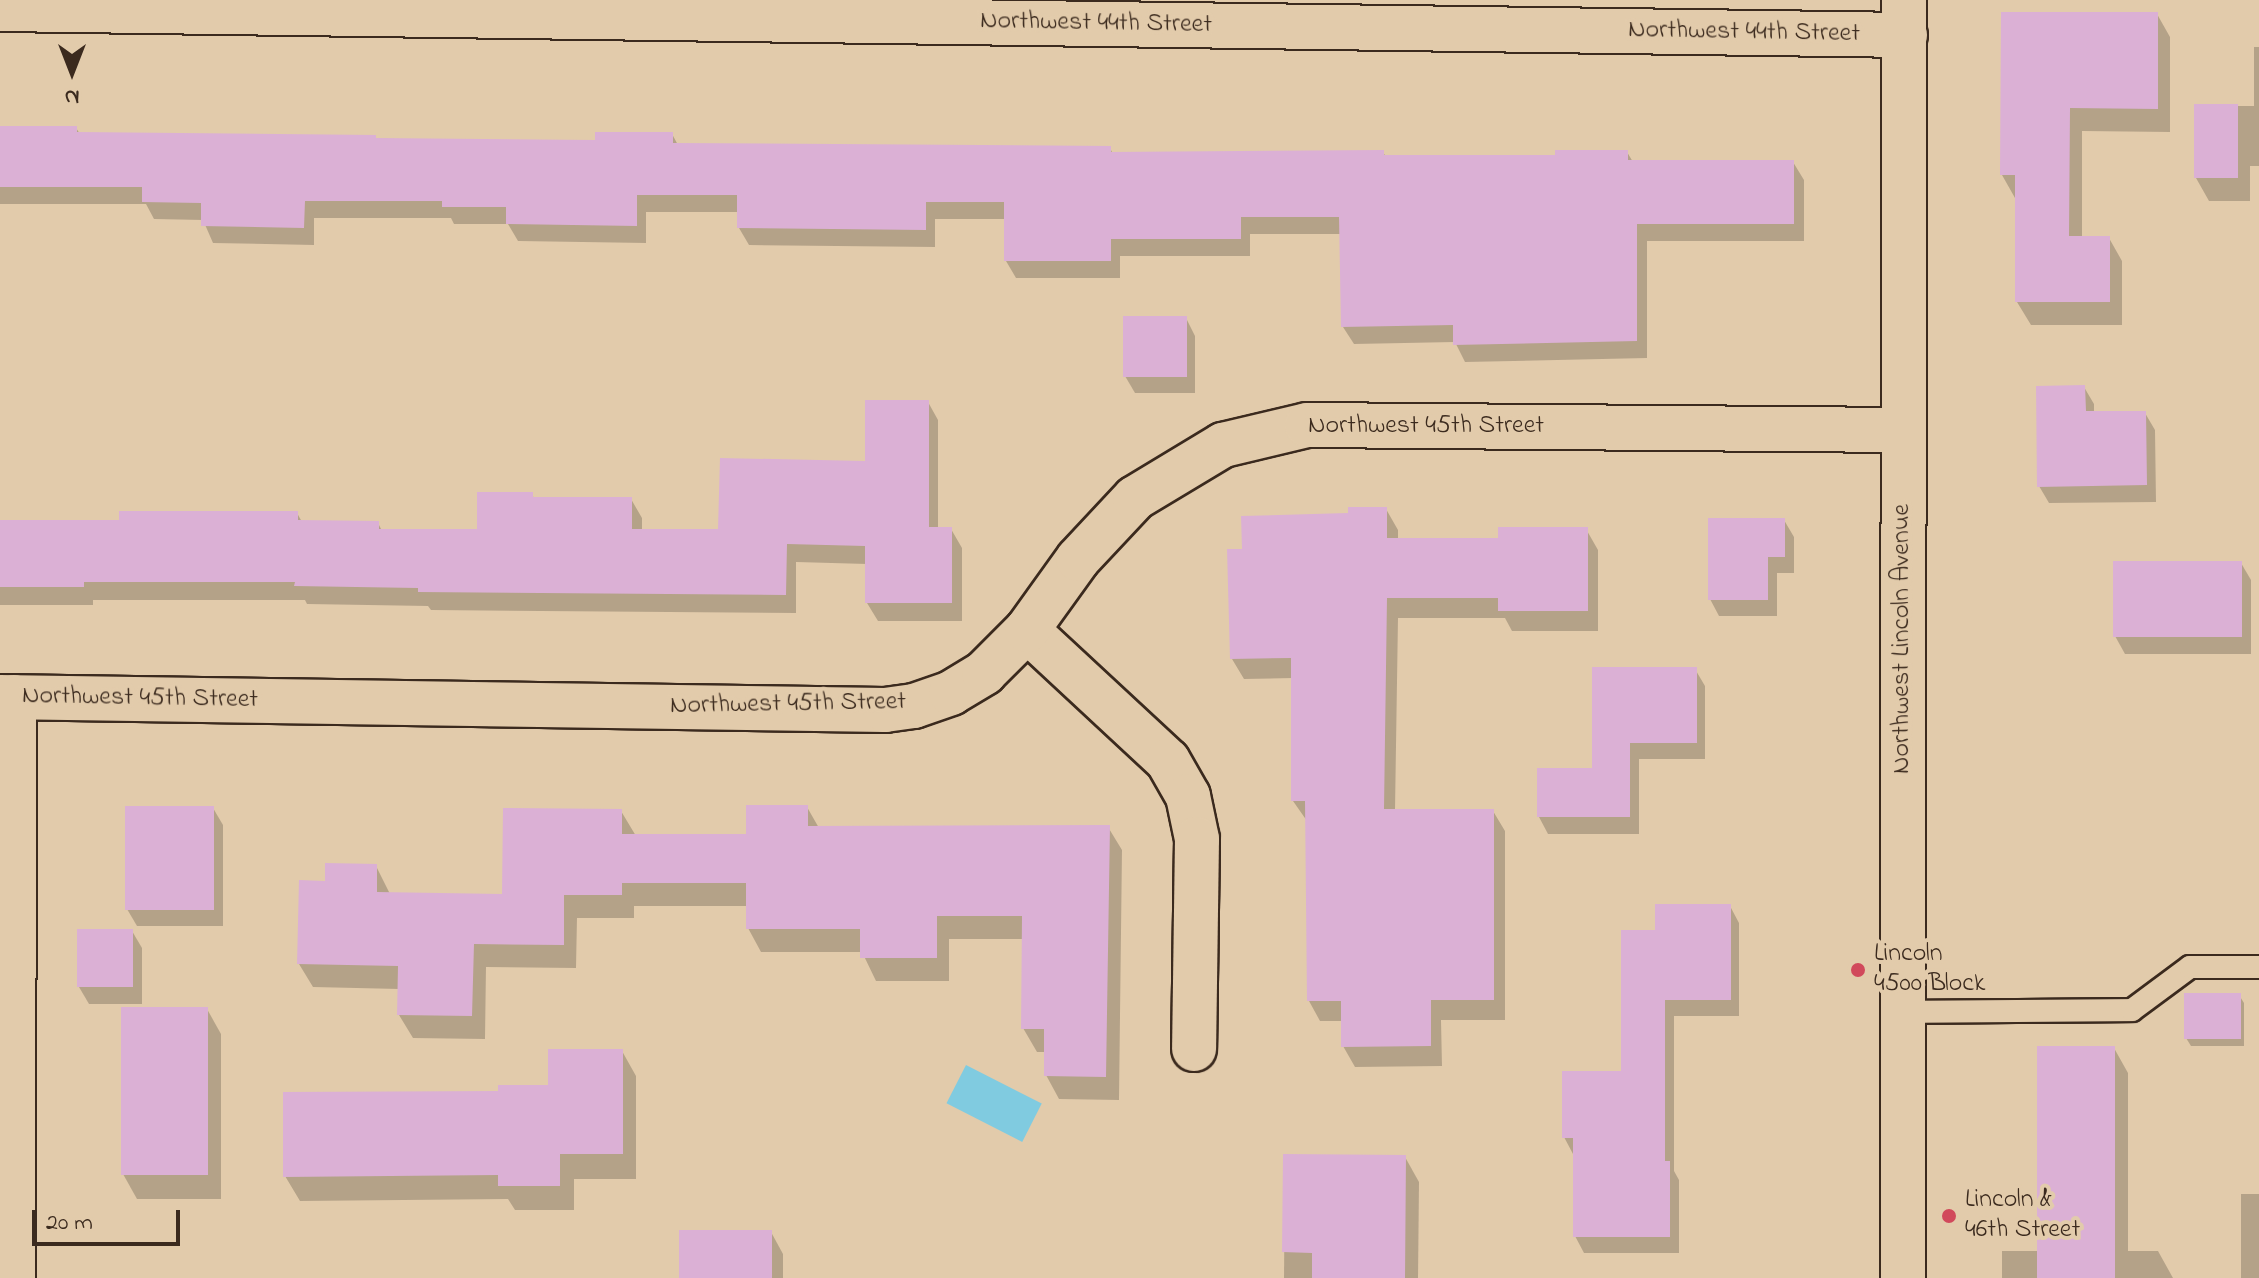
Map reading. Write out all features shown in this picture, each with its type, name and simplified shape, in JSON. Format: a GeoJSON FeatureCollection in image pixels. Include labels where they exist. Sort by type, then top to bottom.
{"type":"FeatureCollection","features":[{"type":"Feature","properties":{"kind":"street","name":"Northwest 44th Street"},"geometry":{"type":"LineString","coordinates":[[0,9],[1904,17]]}},
{"type":"Feature","properties":{"kind":"street","name":"Northwest Lincoln Avenue"},"geometry":{"type":"LineString","coordinates":[[1903,1278],[1904,17]]}},
{"type":"Feature","properties":{"kind":"street","name":"Northwest 45th Street"},"geometry":{"type":"LineString","coordinates":[[7,697],[885,710],[914,706],[951,693],[984,673],[1027,630],[1078,559],[1135,498],[1223,445],[1307,425],[1902,430]]}},
{"type":"Feature","properties":{"kind":"street"},"geometry":{"type":"LineString","coordinates":[[1027,630],[1168,761],[1188,796],[1197,839],[1194,1049]]}},
{"type":"Feature","properties":{"kind":"street"},"geometry":{"type":"LineString","coordinates":[[7,697],[13,1278]]}},
{"type":"Feature","properties":{"kind":"lane"},"geometry":{"type":"LineString","coordinates":[[1902,1012],[2132,1010],[2190,967],[2259,967]]}},
{"type":"Feature","properties":{"kind":"water"},"geometry":{"type":"Polygon","coordinates":[[[966,1065],[1042,1104],[1022,1142],[946,1103],[966,1065]]]}},
{"type":"Feature","properties":{"kind":"building"},"geometry":{"type":"Polygon","coordinates":[[[2001,12],[2158,12],[2158,109],[2070,108],[2069,236],[2110,236],[2110,302],[2015,302],[2015,175],[2000,175],[2001,12]]]}},
{"type":"Feature","properties":{"kind":"building"},"geometry":{"type":"Polygon","coordinates":[[[2194,104],[2238,104],[2238,178],[2194,178],[2194,104]]]}},
{"type":"Feature","properties":{"kind":"building"},"geometry":{"type":"Polygon","coordinates":[[[0,126],[77,126],[77,132],[595,140],[595,132],[673,132],[673,143],[1111,146],[1111,152],[1384,150],[1384,155],[1555,155],[1555,150],[1628,150],[1628,160],[1794,160],[1794,224],[1637,224],[1637,341],[1453,345],[1453,325],[1341,327],[1339,217],[1241,217],[1241,239],[1111,239],[1111,261],[1004,261],[1004,202],[926,202],[926,230],[737,228],[737,195],[637,195],[637,226],[506,224],[506,207],[442,207],[442,201],[305,201],[304,228],[201,226],[201,203],[142,202],[142,187],[0,187],[0,126]]]}},
{"type":"Feature","properties":{"kind":"building"},"geometry":{"type":"Polygon","coordinates":[[[1123,316],[1187,316],[1187,377],[1123,377],[1123,316]]]}},
{"type":"Feature","properties":{"kind":"building"},"geometry":{"type":"Polygon","coordinates":[[[2085,385],[2086,411],[2146,411],[2147,485],[2037,487],[2036,386],[2085,385]]]}},
{"type":"Feature","properties":{"kind":"building"},"geometry":{"type":"Polygon","coordinates":[[[865,400],[929,400],[929,527],[952,527],[952,603],[865,603],[865,546],[787,544],[786,595],[418,592],[418,588],[294,586],[295,582],[84,582],[84,587],[0,587],[0,520],[119,520],[119,511],[298,511],[298,520],[379,521],[379,529],[477,529],[477,492],[533,492],[533,497],[632,497],[632,529],[718,529],[720,458],[865,461],[865,400]]]}},
{"type":"Feature","properties":{"kind":"building"},"geometry":{"type":"Polygon","coordinates":[[[1348,507],[1387,507],[1387,538],[1498,538],[1498,527],[1588,527],[1588,611],[1498,611],[1498,598],[1387,598],[1384,809],[1494,809],[1494,1000],[1431,1000],[1431,1046],[1341,1047],[1341,1001],[1307,1001],[1305,801],[1291,801],[1291,658],[1230,659],[1227,549],[1242,549],[1241,516],[1348,513],[1348,507]]]}},
{"type":"Feature","properties":{"kind":"building"},"geometry":{"type":"Polygon","coordinates":[[[1708,518],[1785,518],[1785,557],[1768,557],[1768,600],[1708,600],[1708,518]]]}},
{"type":"Feature","properties":{"kind":"building"},"geometry":{"type":"Polygon","coordinates":[[[2113,561],[2242,561],[2242,637],[2113,637],[2113,561]]]}},
{"type":"Feature","properties":{"kind":"building"},"geometry":{"type":"Polygon","coordinates":[[[1592,667],[1697,667],[1697,743],[1630,743],[1630,817],[1537,817],[1537,768],[1592,768],[1592,667]]]}},
{"type":"Feature","properties":{"kind":"building"},"geometry":{"type":"Polygon","coordinates":[[[746,805],[808,805],[808,826],[1110,825],[1106,1077],[1044,1076],[1044,1029],[1021,1029],[1022,916],[937,916],[937,958],[860,958],[860,929],[746,929],[746,883],[622,883],[622,895],[564,895],[564,945],[474,944],[472,1016],[397,1015],[398,966],[297,964],[299,880],[325,881],[325,863],[377,864],[377,892],[502,894],[503,808],[622,809],[622,834],[746,834],[746,805]]]}},
{"type":"Feature","properties":{"kind":"building"},"geometry":{"type":"Polygon","coordinates":[[[125,806],[214,806],[214,910],[125,910],[125,806]]]}},
{"type":"Feature","properties":{"kind":"building"},"geometry":{"type":"Polygon","coordinates":[[[1655,904],[1731,904],[1731,1000],[1665,1000],[1665,1161],[1670,1161],[1670,1237],[1573,1237],[1573,1138],[1562,1138],[1562,1071],[1621,1071],[1621,930],[1655,930],[1655,904]]]}},
{"type":"Feature","properties":{"kind":"building"},"geometry":{"type":"Polygon","coordinates":[[[77,929],[133,929],[133,987],[77,987],[77,929]]]}},
{"type":"Feature","properties":{"kind":"building"},"geometry":{"type":"Polygon","coordinates":[[[2184,993],[2241,993],[2241,1039],[2184,1039],[2184,993]]]}},
{"type":"Feature","properties":{"kind":"building"},"geometry":{"type":"Polygon","coordinates":[[[121,1007],[208,1007],[208,1175],[121,1175],[121,1007]]]}},
{"type":"Feature","properties":{"kind":"building"},"geometry":{"type":"Polygon","coordinates":[[[2037,1046],[2115,1046],[2115,1278],[2037,1278],[2037,1046]]]}},
{"type":"Feature","properties":{"kind":"building"},"geometry":{"type":"Polygon","coordinates":[[[548,1049],[623,1049],[623,1154],[560,1154],[560,1186],[498,1186],[498,1175],[283,1177],[283,1092],[498,1091],[498,1085],[548,1085],[548,1049]]]}},
{"type":"Feature","properties":{"kind":"building"},"geometry":{"type":"Polygon","coordinates":[[[1283,1154],[1406,1155],[1405,1278],[1312,1278],[1312,1253],[1282,1252],[1283,1154]]]}},
{"type":"Feature","properties":{"kind":"building"},"geometry":{"type":"Polygon","coordinates":[[[679,1230],[772,1230],[772,1278],[679,1278],[679,1230]]]}},
{"type":"Feature","properties":{"kind":"place","name":"Lincoln 4500 Block"},"geometry":{"type":"Point","coordinates":[1858,970]}},
{"type":"Feature","properties":{"kind":"place","name":"Lincoln & 46th Street"},"geometry":{"type":"Point","coordinates":[1949,1216]}}]}
